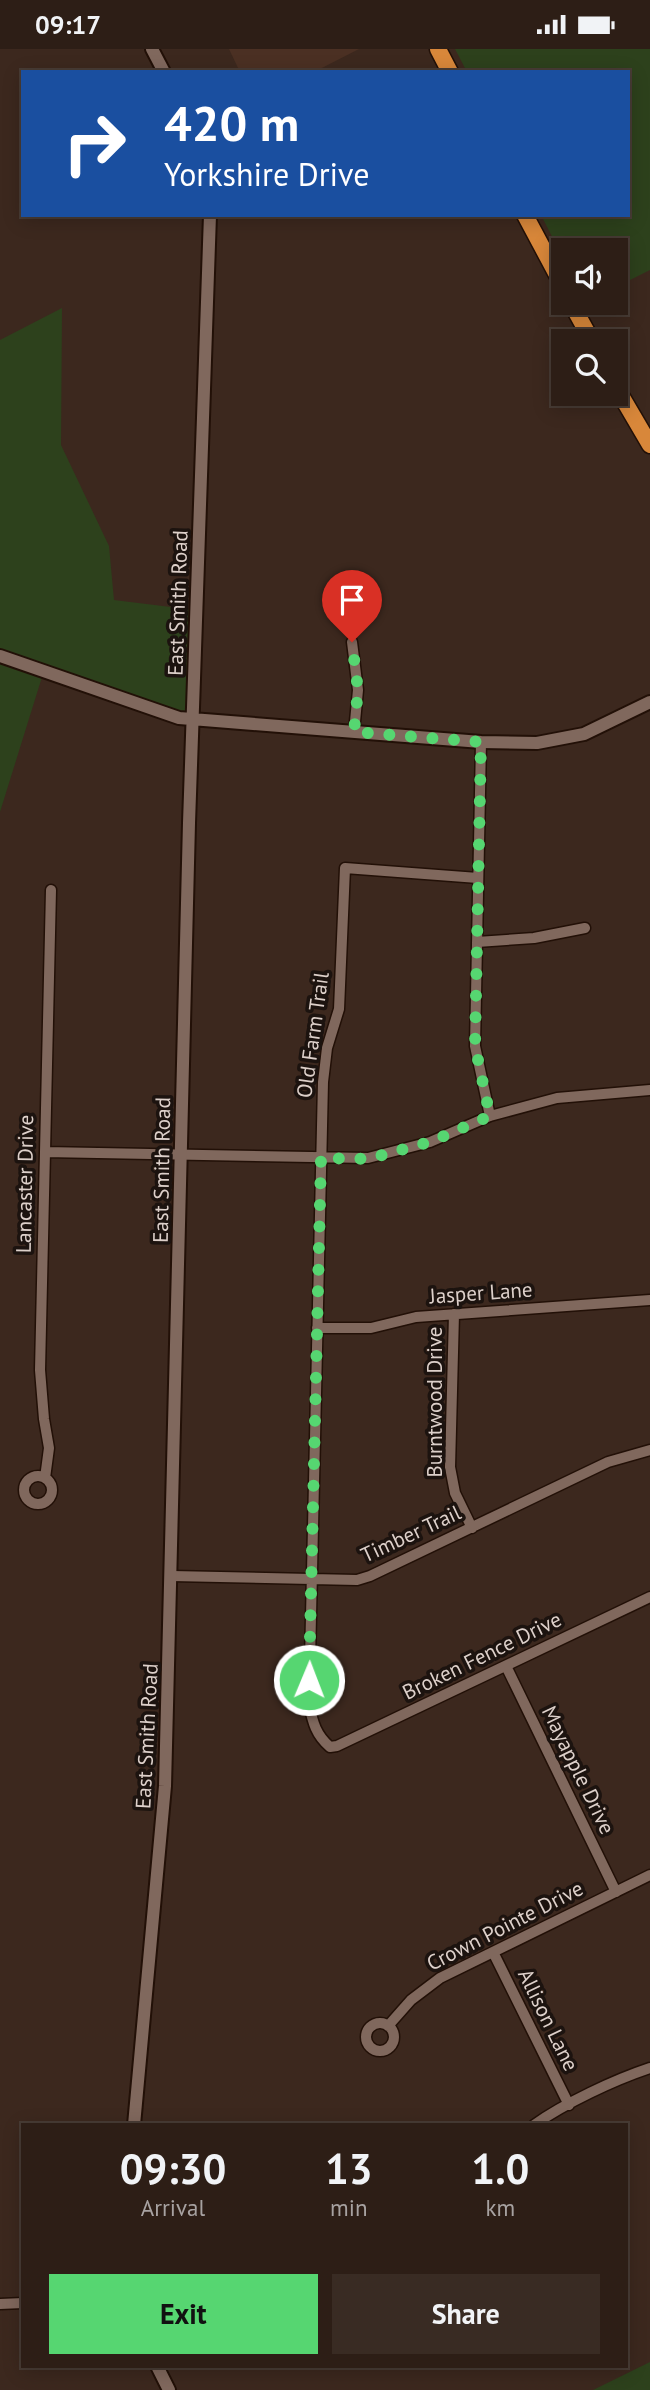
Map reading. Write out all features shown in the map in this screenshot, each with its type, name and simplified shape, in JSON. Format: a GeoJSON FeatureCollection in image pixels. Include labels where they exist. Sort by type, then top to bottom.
{"type":"FeatureCollection","features":[{"type":"Feature","properties":{"kind":"highway"},"geometry":{"type":"LineString","coordinates":[[438,49],[449,70]]}},
{"type":"Feature","properties":{"kind":"highway"},"geometry":{"type":"LineString","coordinates":[[526,217],[551,264]]}},
{"type":"Feature","properties":{"kind":"highway"},"geometry":{"type":"LineString","coordinates":[[627,406],[650,445]]}},
{"type":"Feature","properties":{"kind":"street"},"geometry":{"type":"LineString","coordinates":[[152,49],[163,70]]}},
{"type":"Feature","properties":{"kind":"street","name":"East Smith Road"},"geometry":{"type":"LineString","coordinates":[[134,2123],[165,1786],[193,720],[210,217]]}},
{"type":"Feature","properties":{"kind":"street"},"geometry":{"type":"LineString","coordinates":[[352,642],[358,690],[354,732]]}},
{"type":"Feature","properties":{"kind":"street"},"geometry":{"type":"LineString","coordinates":[[0,656],[179,718],[481,742],[537,743],[583,734],[650,702]]}},
{"type":"Feature","properties":{"kind":"street"},"geometry":{"type":"LineString","coordinates":[[481,742],[475,1046],[490,1116]]}},
{"type":"Feature","properties":{"kind":"street","name":"Old Farm Trail"},"geometry":{"type":"LineString","coordinates":[[330,1747],[314,1727],[309,1705],[311,1580],[323,1082],[327,1048],[339,1009],[345,868],[478,878]]}},
{"type":"Feature","properties":{"kind":"street","name":"Lancaster Drive"},"geometry":{"type":"LineString","coordinates":[[45,1478],[49,1448],[40,1370],[51,890]]}},
{"type":"Feature","properties":{"kind":"street"},"geometry":{"type":"LineString","coordinates":[[477,942],[534,938],[585,928]]}},
{"type":"Feature","properties":{"kind":"street"},"geometry":{"type":"LineString","coordinates":[[45,1153],[368,1159],[430,1142],[490,1116],[557,1098],[650,1090]]}},
{"type":"Feature","properties":{"kind":"street","name":"Jasper Lane"},"geometry":{"type":"LineString","coordinates":[[317,1328],[370,1328],[416,1317],[650,1300]]}},
{"type":"Feature","properties":{"kind":"street","name":"Burntwood Drive"},"geometry":{"type":"LineString","coordinates":[[454,1314],[450,1467],[456,1493],[472,1528]]}},
{"type":"Feature","properties":{"kind":"street","name":"Timber Trail"},"geometry":{"type":"LineString","coordinates":[[172,1576],[345,1581],[370,1576],[620,1457],[650,1450]]}},
{"type":"Feature","properties":{"kind":"street","name":"Broken Fence Drive"},"geometry":{"type":"LineString","coordinates":[[330,1747],[337,1747],[650,1597]]}},
{"type":"Feature","properties":{"kind":"street","name":"Mayapple Drive"},"geometry":{"type":"LineString","coordinates":[[506,1666],[616,1892]]}},
{"type":"Feature","properties":{"kind":"street","name":"Crown Pointe Drive"},"geometry":{"type":"LineString","coordinates":[[388,2026],[425,1988],[650,1875]]}},
{"type":"Feature","properties":{"kind":"street","name":"Allison Lane"},"geometry":{"type":"LineString","coordinates":[[493,1952],[569,2105]]}},
{"type":"Feature","properties":{"kind":"street"},"geometry":{"type":"LineString","coordinates":[[538,2123],[635,2073],[650,2069]]}},
{"type":"Feature","properties":{"kind":"street"},"geometry":{"type":"LineString","coordinates":[[0,2304],[21,2303]]}},
{"type":"Feature","properties":{"kind":"street"},"geometry":{"type":"LineString","coordinates":[[158,2368],[169,2390]]}},
{"type":"Feature","properties":{"kind":"shaded area"},"geometry":{"type":"Polygon","coordinates":[[[229,49],[359,49],[318,70],[239,70],[229,49]]]}},
{"type":"Feature","properties":{"kind":"green space"},"geometry":{"type":"Polygon","coordinates":[[[455,49],[650,49],[650,270],[628,281],[628,238],[553,238],[542,217],[630,217],[630,70],[466,70],[455,49]]]}},
{"type":"Feature","properties":{"kind":"green space"},"geometry":{"type":"Polygon","coordinates":[[[62,308],[61,445],[109,546],[114,600],[195,610],[191,718],[0,654],[0,340],[62,308]]]}},
{"type":"Feature","properties":{"kind":"green space"},"geometry":{"type":"Polygon","coordinates":[[[0,663],[42,677],[0,812],[0,663]]]}},
{"type":"Feature","properties":{"kind":"green space"},"geometry":{"type":"Polygon","coordinates":[[[650,2362],[650,2390],[593,2390],[650,2362]]]}},
{"type":"Feature","properties":{"kind":"route"},"geometry":{"type":"LineString","coordinates":[[309,1680],[321,1158],[368,1159],[430,1142],[490,1116],[475,1046],[481,742],[354,732],[358,690],[352,642]]}}]}
